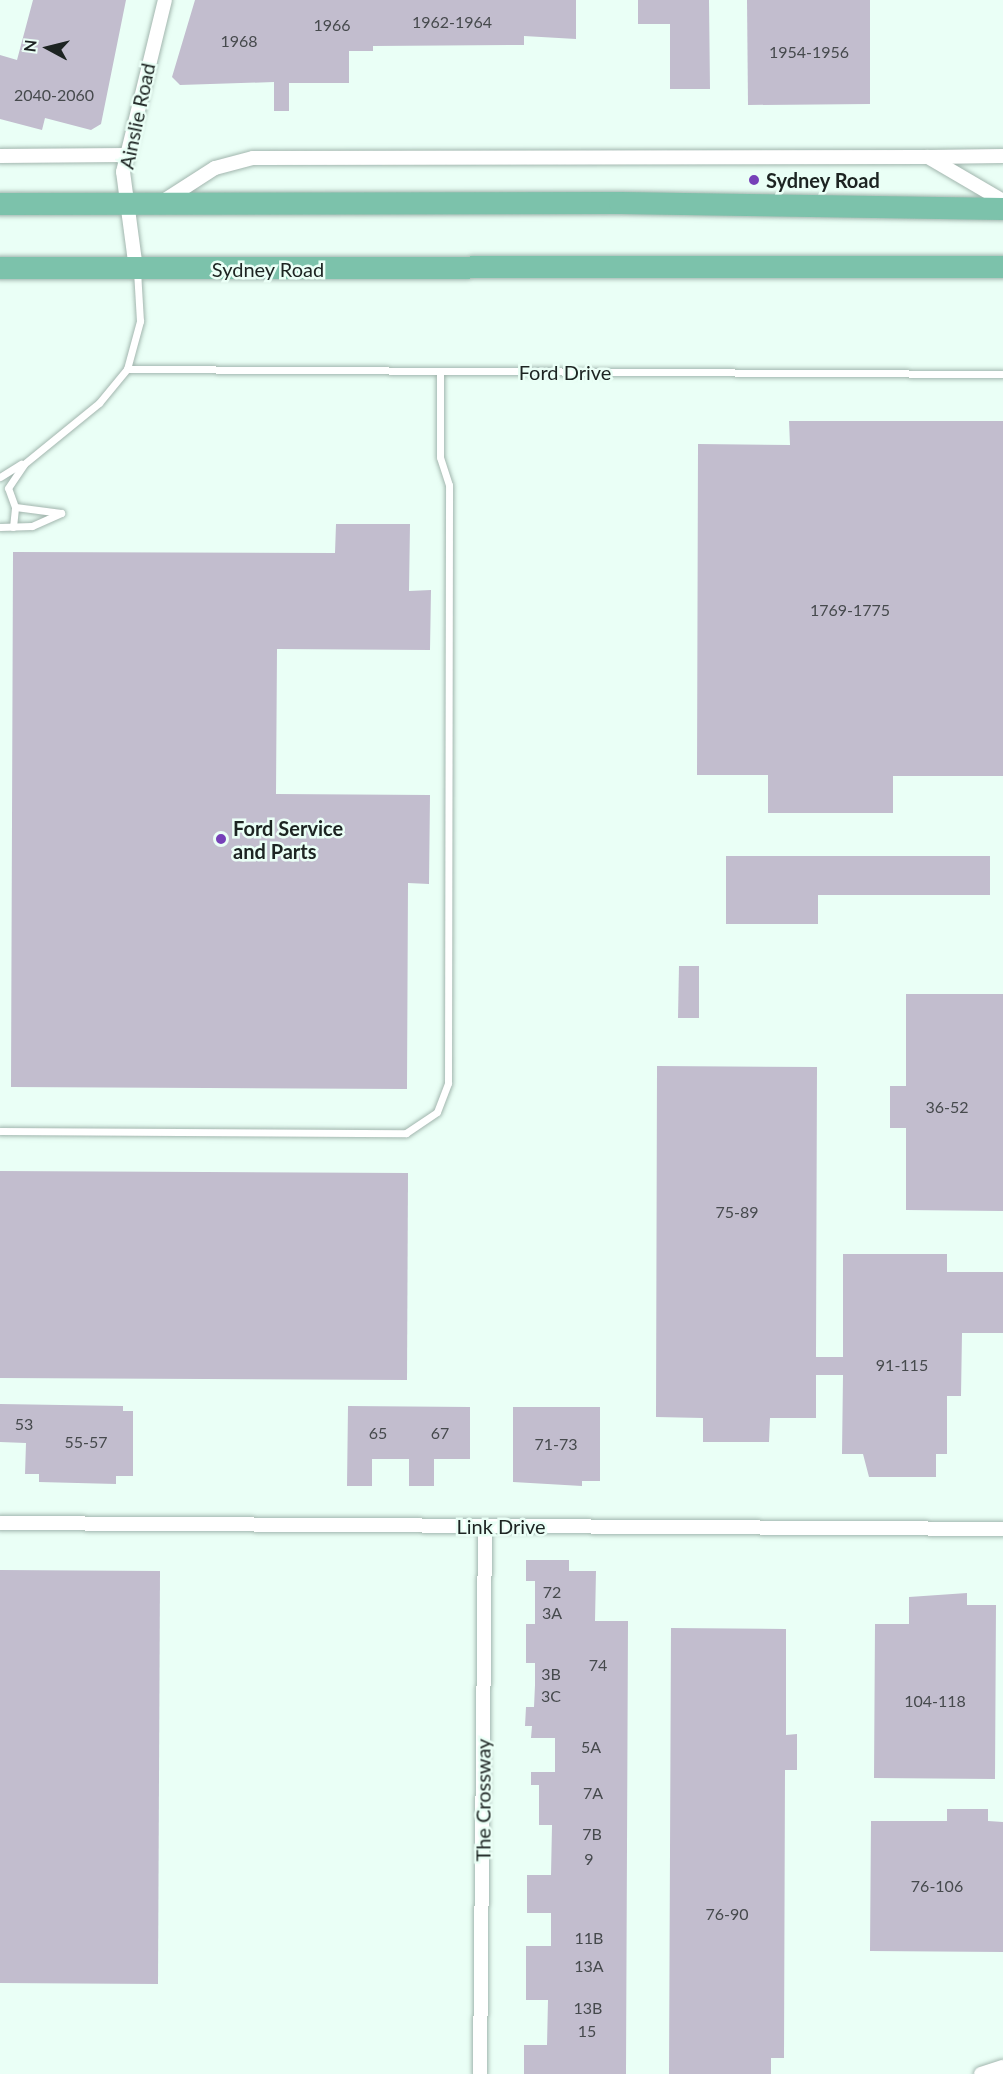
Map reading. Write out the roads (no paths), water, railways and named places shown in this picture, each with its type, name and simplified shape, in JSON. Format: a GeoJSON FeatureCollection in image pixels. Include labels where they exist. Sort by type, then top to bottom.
{"type":"FeatureCollection","features":[{"type":"Feature","properties":{"kind":"highway"},"geometry":{"type":"LineString","coordinates":[[0,204],[160,203],[1003,210]]}},
{"type":"Feature","properties":{"kind":"highway","name":"Sydney Road"},"geometry":{"type":"LineString","coordinates":[[0,268],[1003,267]]}},
{"type":"Feature","properties":{"kind":"street","name":"Ainslie Road"},"geometry":{"type":"LineString","coordinates":[[136,269],[125,204],[125,155],[165,0]]}},
{"type":"Feature","properties":{"kind":"street"},"geometry":{"type":"LineString","coordinates":[[0,156],[125,155]]}},
{"type":"Feature","properties":{"kind":"street"},"geometry":{"type":"LineString","coordinates":[[160,203],[215,168],[253,158],[1003,156]]}},
{"type":"Feature","properties":{"kind":"street"},"geometry":{"type":"LineString","coordinates":[[928,157],[1003,201]]}},
{"type":"Feature","properties":{"kind":"street","name":"Link Drive"},"geometry":{"type":"LineString","coordinates":[[0,1523],[1003,1528]]}},
{"type":"Feature","properties":{"kind":"street","name":"The Crossway"},"geometry":{"type":"LineString","coordinates":[[480,2074],[485,1526]]}},
{"type":"Feature","properties":{"kind":"street"},"geometry":{"type":"LineString","coordinates":[[981,2074],[1003,2067]]}},
{"type":"Feature","properties":{"kind":"lane"},"geometry":{"type":"LineString","coordinates":[[0,477],[24,464],[99,403],[127,369],[140,321],[136,269]]}},
{"type":"Feature","properties":{"kind":"lane","name":"Ford Drive"},"geometry":{"type":"LineString","coordinates":[[127,369],[1003,374]]}},
{"type":"Feature","properties":{"kind":"lane"},"geometry":{"type":"LineString","coordinates":[[0,1131],[397,1133],[416,1130],[437,1112],[448,1083],[449,485],[440,457],[440,372]]}},
{"type":"Feature","properties":{"kind":"lane"},"geometry":{"type":"LineString","coordinates":[[13,527],[15,507],[8,488],[24,464]]}},
{"type":"Feature","properties":{"kind":"lane"},"geometry":{"type":"LineString","coordinates":[[0,527],[43,523],[62,513],[15,507]]}},
{"type":"Feature","properties":{"kind":"place","name":"Sydney Road"},"geometry":{"type":"Point","coordinates":[754,180]}},
{"type":"Feature","properties":{"kind":"place","name":"Ford Service and Parts"},"geometry":{"type":"Point","coordinates":[221,839]}}]}
